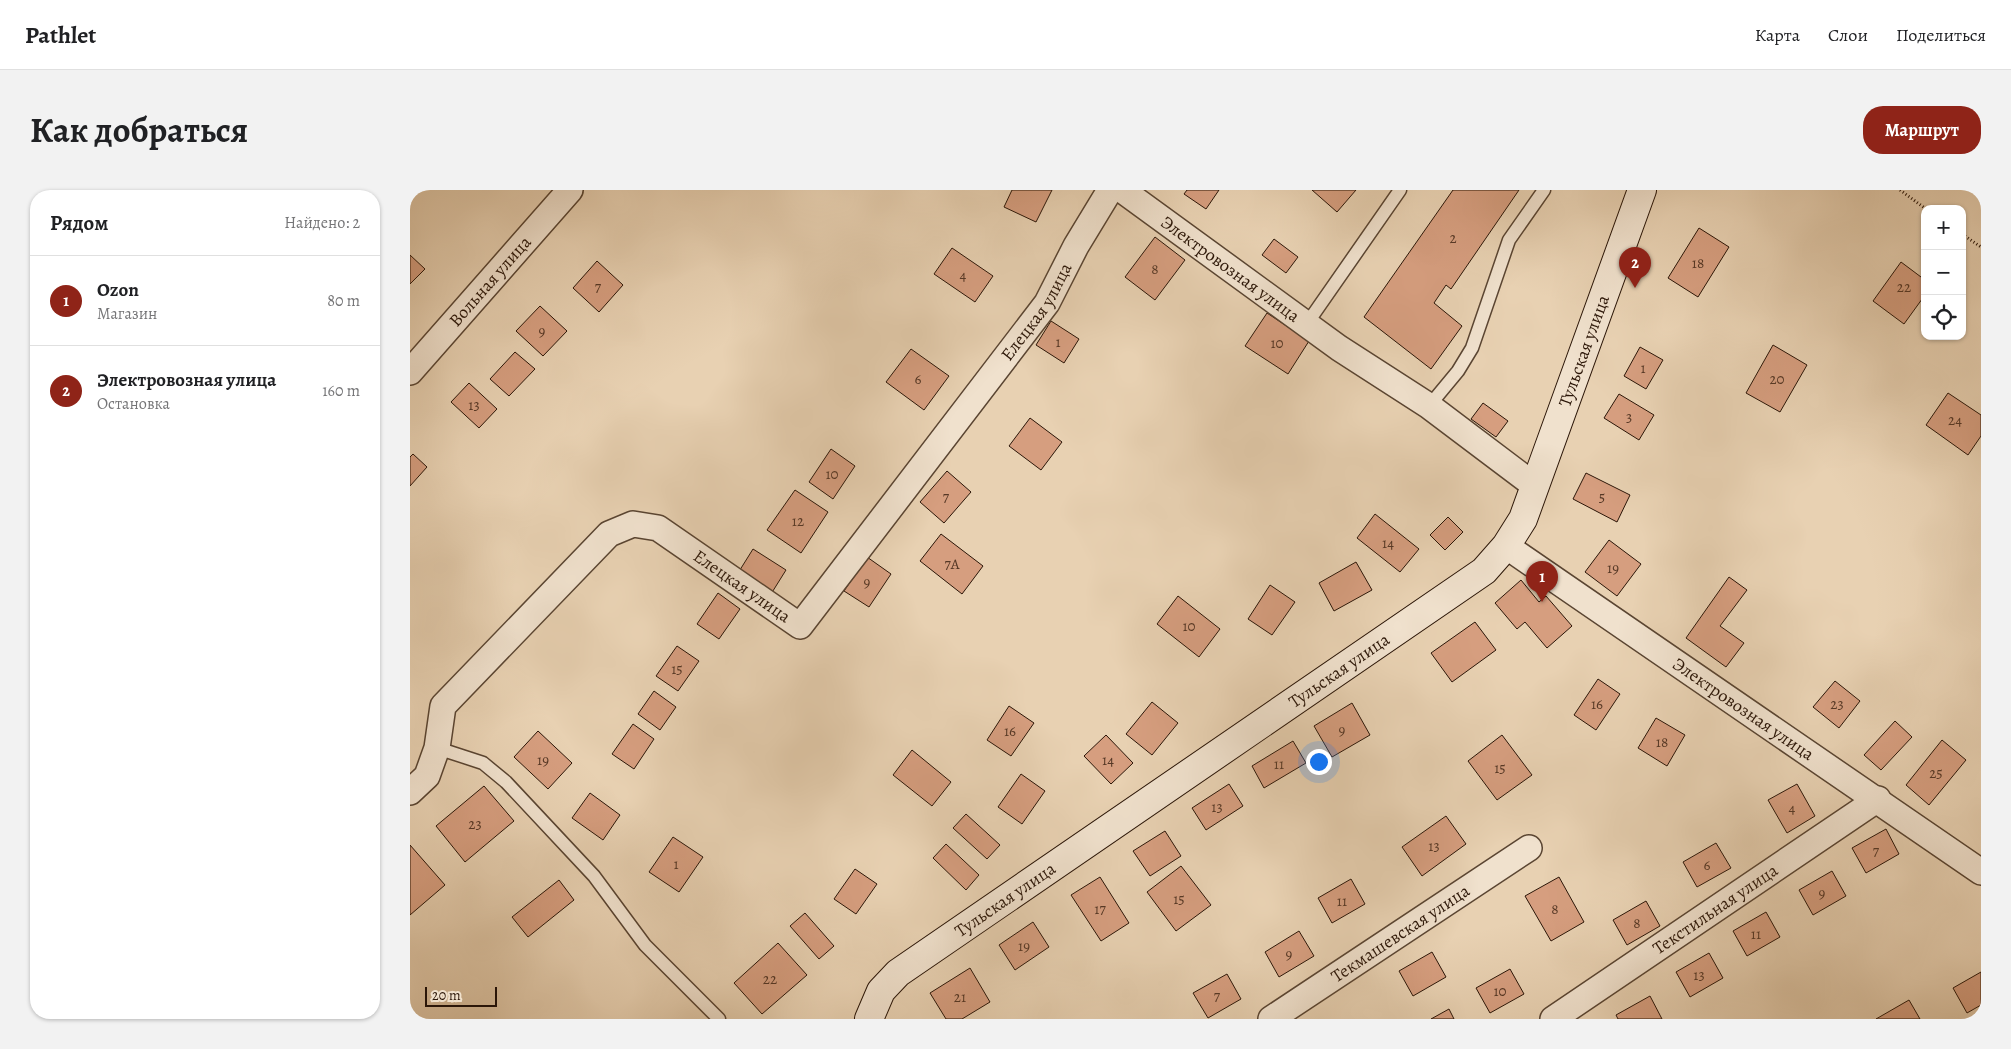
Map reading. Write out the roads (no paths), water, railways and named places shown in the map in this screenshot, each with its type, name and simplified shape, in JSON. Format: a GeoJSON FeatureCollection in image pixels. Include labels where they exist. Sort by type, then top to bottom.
{"type":"FeatureCollection","features":[{"type":"Feature","properties":{"kind":"main road","name":"Тульская улица"},"geometry":{"type":"LineString","coordinates":[[869,1019],[881,991],[898,973],[1484,571],[1506,546],[1523,519],[1642,190]]}},
{"type":"Feature","properties":{"kind":"street","name":"Вольная улица"},"geometry":{"type":"LineString","coordinates":[[410,372],[570,190]]}},
{"type":"Feature","properties":{"kind":"street","name":"Елецкая улица"},"geometry":{"type":"LineString","coordinates":[[410,792],[427,776],[437,748],[443,706],[609,534],[633,524],[658,528],[800,626],[1047,303],[1076,246],[1110,190]]}},
{"type":"Feature","properties":{"kind":"street","name":"Электровозная улица"},"geometry":{"type":"LineString","coordinates":[[1122,190],[1338,348],[1429,406],[1535,486]]}},
{"type":"Feature","properties":{"kind":"street","name":"Электровозная улица"},"geometry":{"type":"LineString","coordinates":[[1506,546],[1878,800],[1978,865]]}},
{"type":"Feature","properties":{"kind":"street","name":"Текстильная улица"},"geometry":{"type":"LineString","coordinates":[[1553,1019],[1878,800]]}},
{"type":"Feature","properties":{"kind":"street","name":"Текмашевская улица"},"geometry":{"type":"LineString","coordinates":[[1271,1019],[1528,848]]}},
{"type":"Feature","properties":{"kind":"lane"},"geometry":{"type":"LineString","coordinates":[[1306,325],[1400,190]]}},
{"type":"Feature","properties":{"kind":"lane"},"geometry":{"type":"LineString","coordinates":[[1429,406],[1458,371],[1472,348],[1509,240],[1544,190]]}},
{"type":"Feature","properties":{"kind":"lane"},"geometry":{"type":"LineString","coordinates":[[437,748],[483,763],[506,782],[594,876],[645,945],[719,1019]]}},
{"type":"Feature","properties":{"kind":"place","name":"Электровозная улица"},"geometry":{"type":"Point","coordinates":[1635,288]}},
{"type":"Feature","properties":{"kind":"place","name":"Ozon"},"geometry":{"type":"Point","coordinates":[1542,602]}}]}
